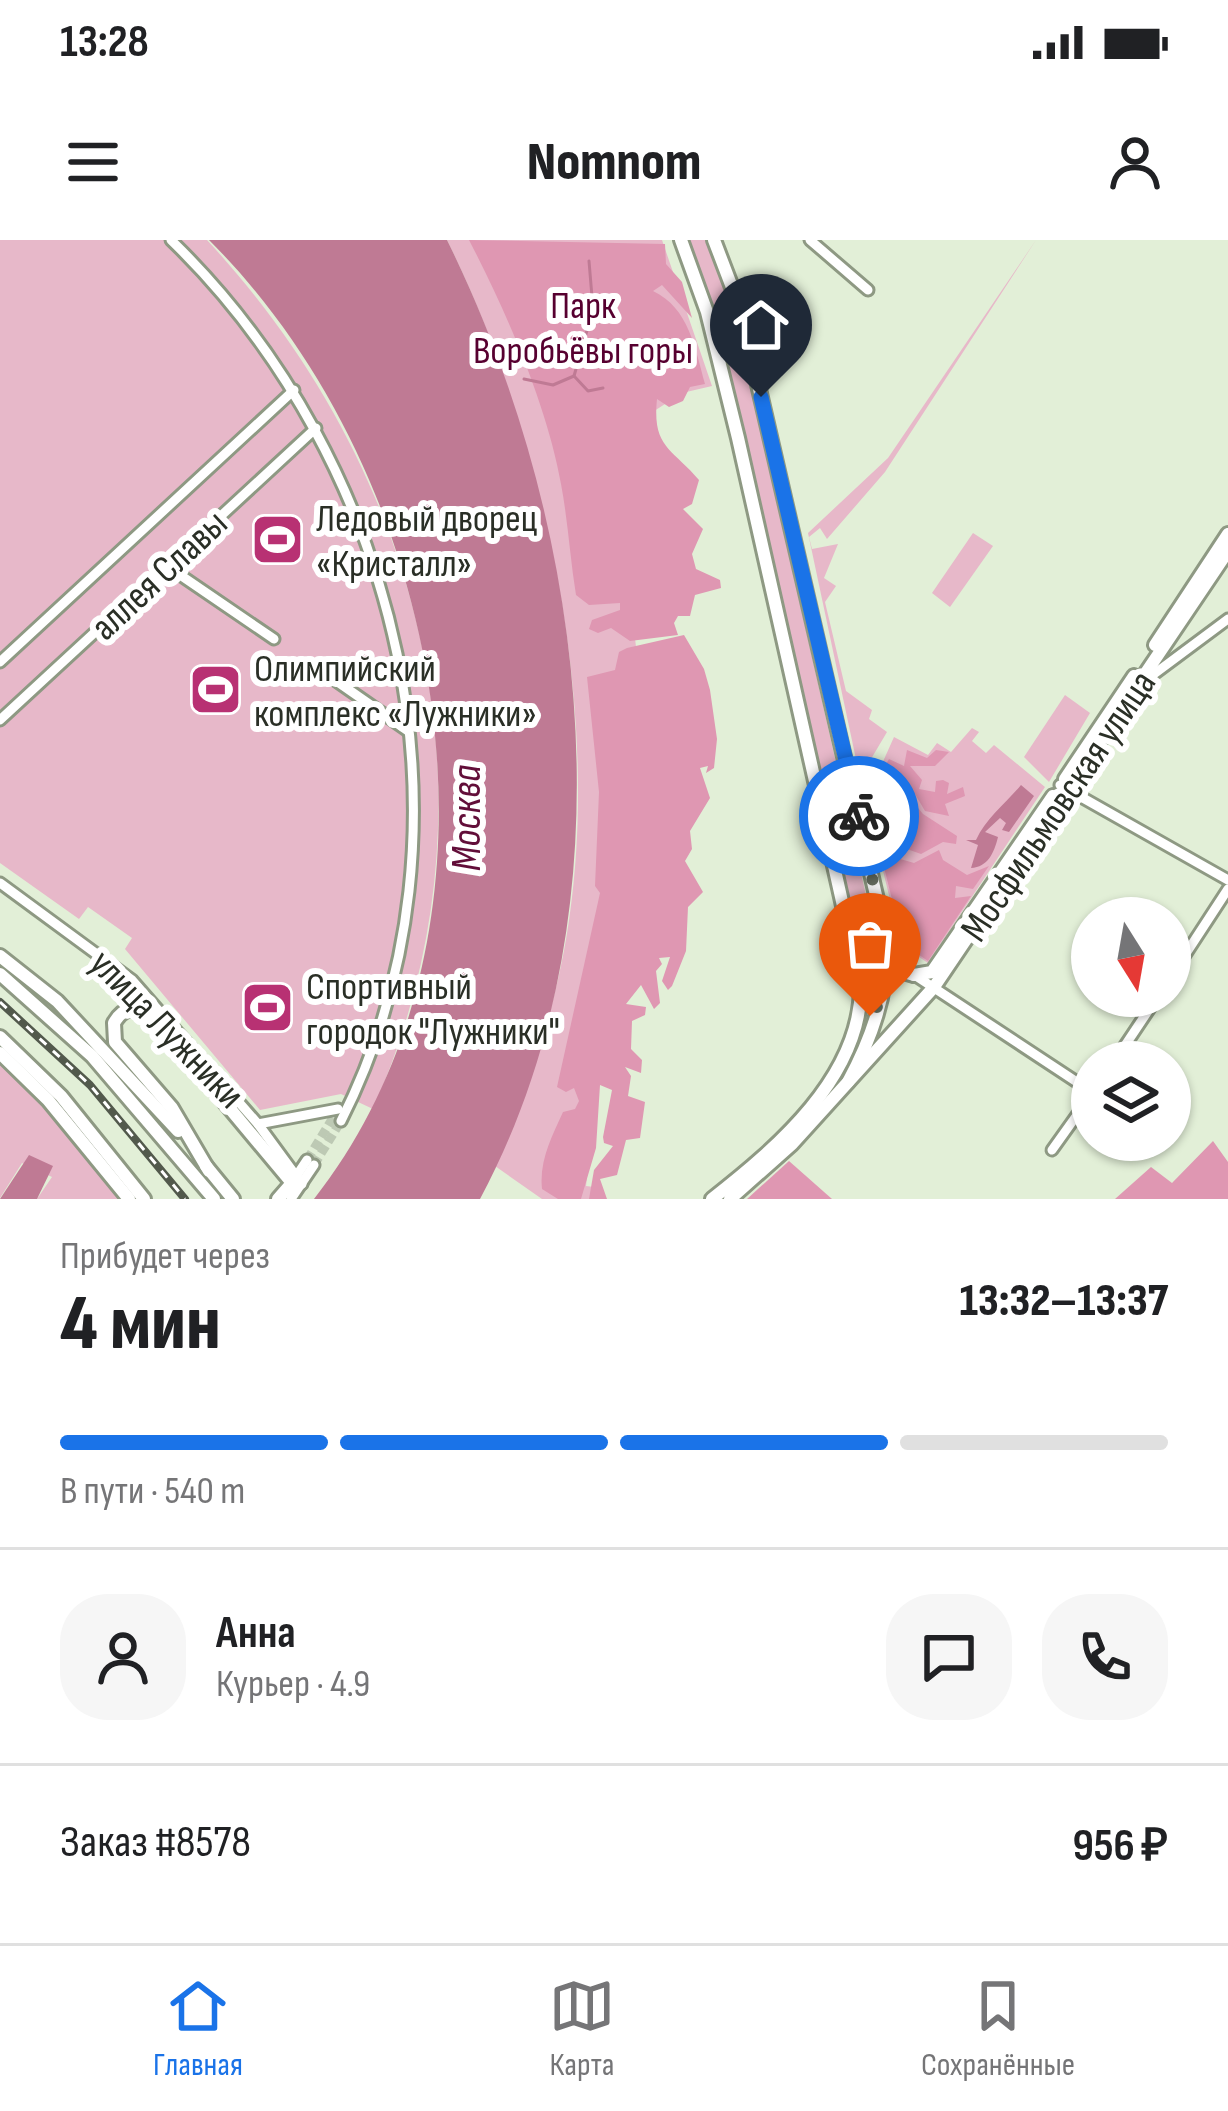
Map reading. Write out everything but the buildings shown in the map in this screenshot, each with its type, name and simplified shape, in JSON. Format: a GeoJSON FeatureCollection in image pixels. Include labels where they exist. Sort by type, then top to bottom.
{"type":"FeatureCollection","features":[{"type":"Feature","properties":{"kind":"main road"},"geometry":{"type":"LineString","coordinates":[[681,240],[706,312],[733,418],[861,991],[875,1020]]}},
{"type":"Feature","properties":{"kind":"main road"},"geometry":{"type":"LineString","coordinates":[[714,240],[741,310],[885,934],[886,967],[875,1020],[848,1082]]}},
{"type":"Feature","properties":{"kind":"main road","name":"Мосфильмовская улица"},"geometry":{"type":"LineString","coordinates":[[911,973],[932,972],[1135,689],[1228,534]]}},
{"type":"Feature","properties":{"kind":"main road","name":"Мосфильмовская улица"},"geometry":{"type":"LineString","coordinates":[[827,1099],[934,987],[1163,640],[1228,551]]}},
{"type":"Feature","properties":{"kind":"main road"},"geometry":{"type":"LineString","coordinates":[[885,934],[911,973],[922,1000]]}},
{"type":"Feature","properties":{"kind":"main road"},"geometry":{"type":"LineString","coordinates":[[0,956],[103,1046],[233,1199]]}},
{"type":"Feature","properties":{"kind":"main road"},"geometry":{"type":"LineString","coordinates":[[886,967],[911,973]]}},
{"type":"Feature","properties":{"kind":"main road"},"geometry":{"type":"LineString","coordinates":[[730,1199],[827,1099],[861,991],[886,967]]}},
{"type":"Feature","properties":{"kind":"main road"},"geometry":{"type":"LineString","coordinates":[[0,974],[46,1012],[141,1110],[214,1199]]}},
{"type":"Feature","properties":{"kind":"main road"},"geometry":{"type":"LineString","coordinates":[[0,987],[46,1012]]}},
{"type":"Feature","properties":{"kind":"main road"},"geometry":{"type":"LineString","coordinates":[[209,1171],[172,1108],[115,1042],[116,1019],[133,1008],[148,1012],[296,1187],[278,1199]]}},
{"type":"Feature","properties":{"kind":"main road"},"geometry":{"type":"LineString","coordinates":[[875,1020],[903,1022]]}},
{"type":"Feature","properties":{"kind":"main road"},"geometry":{"type":"LineString","coordinates":[[0,1037],[144,1199]]}},
{"type":"Feature","properties":{"kind":"main road"},"geometry":{"type":"LineString","coordinates":[[0,1053],[100,1152],[129,1199]]}},
{"type":"Feature","properties":{"kind":"main road"},"geometry":{"type":"LineString","coordinates":[[712,1199],[827,1099]]}},
{"type":"Feature","properties":{"kind":"street"},"geometry":{"type":"LineString","coordinates":[[171,240],[228,301],[316,428],[375,563],[398,656],[408,731],[412,822],[404,910],[388,989],[350,1100],[337,1115],[258,1124]]}},
{"type":"Feature","properties":{"kind":"street"},"geometry":{"type":"LineString","coordinates":[[810,240],[868,290]]}},
{"type":"Feature","properties":{"kind":"street","name":"аллея Славы"},"geometry":{"type":"LineString","coordinates":[[0,662],[294,390]]}},
{"type":"Feature","properties":{"kind":"street","name":"аллея Славы"},"geometry":{"type":"LineString","coordinates":[[0,720],[316,428]]}},
{"type":"Feature","properties":{"kind":"street"},"geometry":{"type":"LineString","coordinates":[[167,566],[274,639]]}},
{"type":"Feature","properties":{"kind":"street"},"geometry":{"type":"LineString","coordinates":[[1135,689],[1228,619]]}},
{"type":"Feature","properties":{"kind":"street"},"geometry":{"type":"LineString","coordinates":[[1163,640],[1192,644]]}},
{"type":"Feature","properties":{"kind":"street"},"geometry":{"type":"LineString","coordinates":[[319,669],[408,731]]}},
{"type":"Feature","properties":{"kind":"street"},"geometry":{"type":"LineString","coordinates":[[1064,788],[1124,825],[1138,825],[1228,885],[1191,944]]}},
{"type":"Feature","properties":{"kind":"street","name":"улица Лужники"},"geometry":{"type":"LineString","coordinates":[[0,883],[126,975],[258,1124],[296,1187]]}},
{"type":"Feature","properties":{"kind":"street"},"geometry":{"type":"LineString","coordinates":[[847,920],[867,929],[881,912]]}},
{"type":"Feature","properties":{"kind":"street"},"geometry":{"type":"LineString","coordinates":[[911,973],[1071,1079]]}},
{"type":"Feature","properties":{"kind":"street"},"geometry":{"type":"LineString","coordinates":[[1052,1150],[1071,1123]]}},
{"type":"Feature","properties":{"kind":"street","name":"улица Лужники"},"geometry":{"type":"LineString","coordinates":[[269,1139],[278,1166]]}},
{"type":"Feature","properties":{"kind":"street"},"geometry":{"type":"LineString","coordinates":[[296,1187],[310,1163]]}},
{"type":"Feature","properties":{"kind":"green space","name":"Олимпийский комплекс «Лужники»"},"geometry":{"type":"Polygon","coordinates":[[[0,240],[207,240],[283,333],[345,433],[392,539],[423,650],[437,764],[435,879],[413,995],[373,1109],[341,1094],[260,1110],[125,949],[132,938],[88,907],[79,919],[0,863],[0,240]]]}},
{"type":"Feature","properties":{"kind":"green space","name":"Парк Воробьёвы горы"},"geometry":{"type":"Polygon","coordinates":[[[447,240],[662,240],[712,386],[682,393],[648,415],[632,612],[642,699],[642,905],[617,1054],[597,1085],[586,1186],[602,1188],[605,1199],[542,1199],[495,1166],[541,1042],[565,945],[577,830],[577,745],[570,657],[536,482],[511,397],[447,240]]]}},
{"type":"Feature","properties":{"kind":"green space"},"geometry":{"type":"Polygon","coordinates":[[[469,240],[665,244],[666,264],[682,282],[692,318],[662,285],[653,291],[683,318],[705,384],[690,387],[683,401],[669,407],[657,399],[658,428],[666,446],[699,480],[692,504],[683,509],[703,529],[692,554],[696,569],[720,580],[721,588],[695,595],[690,616],[678,616],[674,623],[678,635],[630,641],[611,628],[598,633],[589,629],[592,620],[620,610],[620,603],[589,605],[576,595],[561,484],[546,423],[511,328],[469,240]]]}},
{"type":"Feature","properties":{"kind":"green space"},"geometry":{"type":"Polygon","coordinates":[[[687,240],[708,240],[732,304],[871,917],[853,921],[714,308],[687,240]]]}},
{"type":"Feature","properties":{"kind":"green space"},"geometry":{"type":"Polygon","coordinates":[[[1036,240],[885,472],[827,539],[820,528],[809,537],[812,549],[838,544],[824,578],[836,586],[825,602],[846,691],[872,710],[869,719],[887,732],[871,759],[857,764],[808,533],[888,458],[1036,240]]]}},
{"type":"Feature","properties":{"kind":"green space"},"geometry":{"type":"Polygon","coordinates":[[[973,533],[993,546],[950,607],[932,593],[973,533]]]}},
{"type":"Feature","properties":{"kind":"green space"},"geometry":{"type":"Polygon","coordinates":[[[684,635],[704,669],[717,739],[714,768],[706,773],[708,766],[700,768],[710,798],[690,831],[692,849],[685,861],[703,892],[688,907],[686,951],[672,986],[668,990],[662,981],[670,957],[659,958],[660,1003],[654,1009],[641,985],[626,1004],[646,1007],[645,1015],[632,1021],[631,1049],[642,1060],[641,1073],[625,1067],[631,1076],[628,1096],[645,1102],[640,1138],[626,1140],[617,1175],[600,1179],[607,1199],[589,1199],[594,1170],[613,1146],[604,1143],[603,1137],[612,1090],[600,1085],[596,1148],[581,1199],[558,1199],[542,1189],[542,1169],[563,1112],[575,1109],[579,1101],[574,1088],[566,1092],[557,1087],[600,893],[595,886],[599,792],[587,677],[615,670],[619,652],[627,648],[684,635]]]}},
{"type":"Feature","properties":{"kind":"green space"},"geometry":{"type":"Polygon","coordinates":[[[1065,695],[1090,713],[1049,782],[1024,757],[1065,695]]]}},
{"type":"Feature","properties":{"kind":"green space"},"geometry":{"type":"Polygon","coordinates":[[[972,728],[979,732],[972,741],[986,753],[994,745],[1045,787],[928,963],[901,945],[861,780],[877,775],[894,737],[928,755],[937,743],[951,752],[972,728]]]}},
{"type":"Feature","properties":{"kind":"green space"},"geometry":{"type":"Polygon","coordinates":[[[907,750],[927,758],[936,750],[949,752],[935,766],[910,766],[922,780],[919,789],[935,792],[936,781],[943,780],[949,783],[947,794],[963,787],[965,796],[945,804],[949,816],[925,811],[915,794],[908,796],[923,814],[957,836],[956,844],[943,842],[921,854],[904,848],[911,828],[896,799],[902,795],[881,773],[889,759],[904,766],[907,750]]]}},
{"type":"Feature","properties":{"kind":"green space"},"geometry":{"type":"Polygon","coordinates":[[[939,850],[943,860],[967,875],[989,866],[973,889],[956,886],[955,898],[971,896],[928,961],[903,944],[883,863],[890,856],[914,863],[939,850]]]}},
{"type":"Feature","properties":{"kind":"green space"},"geometry":{"type":"Polygon","coordinates":[[[0,1060],[41,1100],[122,1199],[37,1199],[52,1177],[22,1163],[0,1198],[0,1060]]]}},
{"type":"Feature","properties":{"kind":"green space"},"geometry":{"type":"Polygon","coordinates":[[[1213,1141],[1228,1162],[1228,1199],[1115,1199],[1151,1167],[1172,1183],[1213,1141]]]}},
{"type":"Feature","properties":{"kind":"green space"},"geometry":{"type":"Polygon","coordinates":[[[789,1161],[832,1199],[747,1199],[789,1161]]]}},
{"type":"Feature","properties":{"kind":"water","name":"Москва"},"geometry":{"type":"Polygon","coordinates":[[[209,240],[447,240],[496,352],[534,470],[561,593],[575,719],[575,844],[560,968],[529,1087],[480,1199],[314,1199],[381,1089],[422,967],[438,838],[432,706],[404,576],[356,452],[291,338],[209,240]]]}},
{"type":"Feature","properties":{"kind":"water"},"geometry":{"type":"Polygon","coordinates":[[[1021,785],[1034,796],[1009,832],[1002,830],[1006,823],[1000,818],[985,832],[998,837],[994,848],[986,862],[971,868],[978,845],[966,840],[976,840],[1021,785]]]}},
{"type":"Feature","properties":{"kind":"water"},"geometry":{"type":"Polygon","coordinates":[[[29,1155],[53,1166],[37,1199],[0,1199],[29,1155]]]}},
{"type":"Feature","properties":{"kind":"waterway"},"geometry":{"type":"LineString","coordinates":[[574,376],[593,309],[589,261]]}},
{"type":"Feature","properties":{"kind":"waterway"},"geometry":{"type":"LineString","coordinates":[[524,379],[553,385],[574,376],[588,391],[603,388]]}},
{"type":"Feature","properties":{"kind":"tunnel"},"geometry":{"type":"LineString","coordinates":[[307,1160],[334,1116]]}},
{"type":"Feature","properties":{"kind":"tunnel"},"geometry":{"type":"LineString","coordinates":[[314,1165],[341,1121]]}},
{"type":"Feature","properties":{"kind":"railway"},"geometry":{"type":"LineString","coordinates":[[0,1002],[90,1085],[185,1199]]}},
{"type":"Feature","properties":{"kind":"way so far"},"geometry":{"type":"LineString","coordinates":[[859,816],[886,944],[875,1020],[870,1016]]}},
{"type":"Feature","properties":{"kind":"place","name":"Ледовый дворец «Кристалл»"},"geometry":{"type":"Point","coordinates":[277,539]}},
{"type":"Feature","properties":{"kind":"place","name":"Олимпийский комплекс «Лужники»"},"geometry":{"type":"Point","coordinates":[215,689]}},
{"type":"Feature","properties":{"kind":"place","name":"Спортивный городок \"Лужники\""},"geometry":{"type":"Point","coordinates":[267,1007]}},
{"type":"Feature","properties":{"kind":"route"},"geometry":{"type":"LineString","coordinates":[[761,397],[859,816]]}}]}
